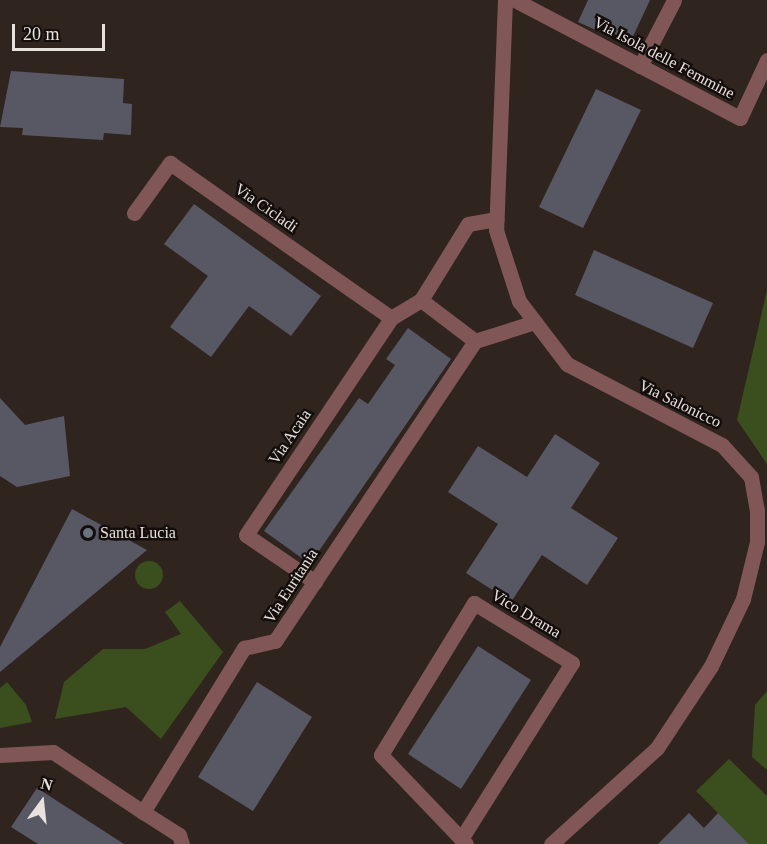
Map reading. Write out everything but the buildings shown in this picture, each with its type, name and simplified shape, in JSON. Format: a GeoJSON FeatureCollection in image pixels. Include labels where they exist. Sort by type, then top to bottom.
{"type":"FeatureCollection","features":[{"type":"Feature","properties":{"kind":"street","name":"Via Salonicco"},"geometry":{"type":"LineString","coordinates":[[505,0],[497,219],[519,301],[567,364],[722,446],[751,477],[757,510],[757,542],[743,599],[711,666],[657,748],[551,844]]}},
{"type":"Feature","properties":{"kind":"street","name":"Via Isola delle Femmine"},"geometry":{"type":"LineString","coordinates":[[515,0],[740,118],[767,60]]}},
{"type":"Feature","properties":{"kind":"street"},"geometry":{"type":"LineString","coordinates":[[640,66],[674,0]]}},
{"type":"Feature","properties":{"kind":"street","name":"Via Cicladi"},"geometry":{"type":"LineString","coordinates":[[134,213],[170,163],[391,318]]}},
{"type":"Feature","properties":{"kind":"street","name":"Via Acaia"},"geometry":{"type":"LineString","coordinates":[[315,582],[246,535],[391,318],[421,300],[468,225],[497,219]]}},
{"type":"Feature","properties":{"kind":"street"},"geometry":{"type":"LineString","coordinates":[[421,300],[475,342],[535,322]]}},
{"type":"Feature","properties":{"kind":"street","name":"Via Euritania"},"geometry":{"type":"LineString","coordinates":[[143,812],[244,648],[275,641],[475,342]]}},
{"type":"Feature","properties":{"kind":"street","name":"Vico Drama"},"geometry":{"type":"LineString","coordinates":[[474,603],[572,663],[463,842],[381,755],[474,603]]}},
{"type":"Feature","properties":{"kind":"street"},"geometry":{"type":"LineString","coordinates":[[0,755],[53,752],[179,835],[182,844]]}},
{"type":"Feature","properties":{"kind":"green space"},"geometry":{"type":"Polygon","coordinates":[[[767,290],[767,464],[737,420],[767,290]]]}},
{"type":"Feature","properties":{"kind":"green space"},"geometry":{"type":"Polygon","coordinates":[[[149,561],[159,565],[163,575],[159,585],[149,589],[139,585],[135,575],[139,565],[149,561]]]}},
{"type":"Feature","properties":{"kind":"green space"},"geometry":{"type":"Polygon","coordinates":[[[180,601],[223,652],[161,739],[126,707],[55,719],[64,682],[103,649],[145,649],[181,634],[165,612],[180,601]]]}},
{"type":"Feature","properties":{"kind":"green space"},"geometry":{"type":"Polygon","coordinates":[[[7,682],[26,705],[32,722],[0,728],[0,688],[7,682]]]}},
{"type":"Feature","properties":{"kind":"green space"},"geometry":{"type":"Polygon","coordinates":[[[767,691],[767,770],[752,757],[755,705],[767,691]]]}},
{"type":"Feature","properties":{"kind":"green space"},"geometry":{"type":"Polygon","coordinates":[[[729,759],[767,796],[767,844],[749,844],[696,791],[729,759]]]}},
{"type":"Feature","properties":{"kind":"place","name":"Santa Lucia"},"geometry":{"type":"Point","coordinates":[88,533]}}]}
